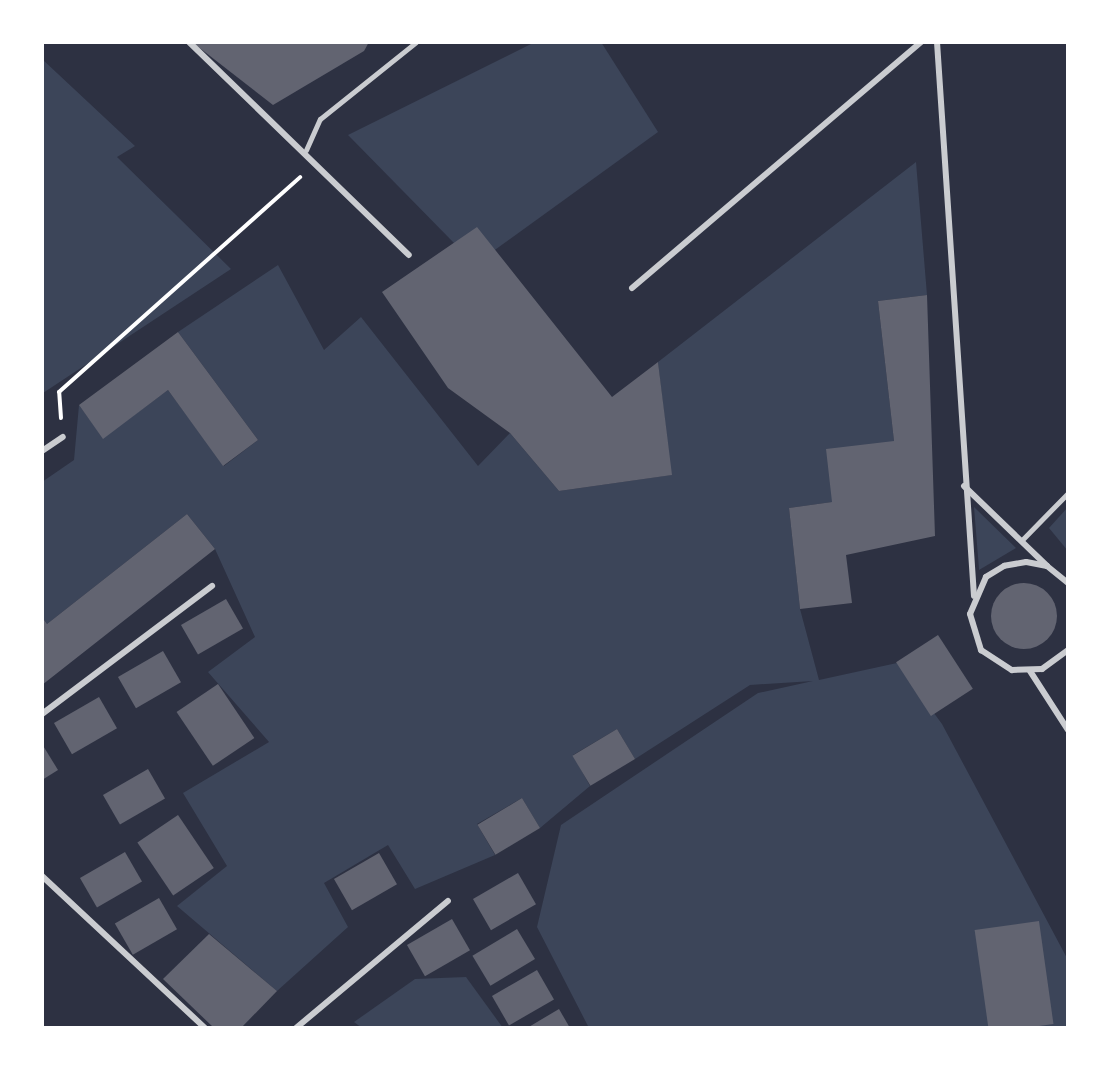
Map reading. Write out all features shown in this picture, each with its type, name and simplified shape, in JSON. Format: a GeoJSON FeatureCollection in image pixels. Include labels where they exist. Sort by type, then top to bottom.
{"type":"FeatureCollection","features":[{"type":"Feature","properties":{"kind":"street"},"geometry":{"type":"LineString","coordinates":[[189,42],[306,150],[409,255]]}},
{"type":"Feature","properties":{"kind":"street"},"geometry":{"type":"LineString","coordinates":[[306,150],[320,119],[416,42]]}},
{"type":"Feature","properties":{"kind":"street"},"geometry":{"type":"LineString","coordinates":[[632,288],[921,42]]}},
{"type":"Feature","properties":{"kind":"street"},"geometry":{"type":"LineString","coordinates":[[937,42],[956,266],[964,486],[974,596],[970,614],[981,650],[994,663],[1030,671],[1053,664],[1068,650]]}},
{"type":"Feature","properties":{"kind":"street"},"geometry":{"type":"LineString","coordinates":[[42,451],[63,437]]}},
{"type":"Feature","properties":{"kind":"street"},"geometry":{"type":"LineString","coordinates":[[964,486],[1047,566],[1068,583]]}},
{"type":"Feature","properties":{"kind":"street"},"geometry":{"type":"LineString","coordinates":[[974,596],[986,577],[1004,566],[1026,562],[1047,566]]}},
{"type":"Feature","properties":{"kind":"street"},"geometry":{"type":"LineString","coordinates":[[42,714],[212,586]]}},
{"type":"Feature","properties":{"kind":"street"},"geometry":{"type":"LineString","coordinates":[[1030,671],[1068,730]]}},
{"type":"Feature","properties":{"kind":"street"},"geometry":{"type":"LineString","coordinates":[[42,876],[205,1028]]}},
{"type":"Feature","properties":{"kind":"street"},"geometry":{"type":"LineString","coordinates":[[296,1028],[448,901]]}},
{"type":"Feature","properties":{"kind":"lane"},"geometry":{"type":"LineString","coordinates":[[1022,540],[1068,493]]}},
{"type":"Feature","properties":{"kind":"path"},"geometry":{"type":"LineString","coordinates":[[63,437],[59,392],[316,162]]}},
{"type":"Feature","properties":{"kind":"shaded area"},"geometry":{"type":"Polygon","coordinates":[[[535,42],[601,42],[658,132],[492,252],[454,243],[348,135],[535,42]]]}},
{"type":"Feature","properties":{"kind":"shaded area"},"geometry":{"type":"Polygon","coordinates":[[[42,59],[135,146],[117,157],[231,269],[43,393],[42,59]]]}},
{"type":"Feature","properties":{"kind":"shaded area"},"geometry":{"type":"Polygon","coordinates":[[[916,162],[927,295],[878,301],[894,441],[832,502],[789,508],[800,609],[819,680],[897,663],[942,724],[1068,960],[1068,1028],[589,1028],[537,927],[561,825],[758,693],[813,681],[750,685],[635,759],[617,729],[573,755],[590,786],[540,828],[522,798],[477,824],[495,855],[415,889],[388,845],[324,883],[348,927],[277,991],[177,906],[227,866],[183,793],[269,742],[208,672],[255,637],[215,549],[187,514],[47,624],[42,617],[42,482],[74,460],[79,405],[103,438],[168,390],[224,466],[258,440],[178,332],[278,265],[324,350],[361,317],[478,466],[510,433],[559,491],[671,475],[658,362],[916,162]]]}},
{"type":"Feature","properties":{"kind":"shaded area"},"geometry":{"type":"Polygon","coordinates":[[[974,507],[1016,548],[979,570],[979,569],[974,507]]]}},
{"type":"Feature","properties":{"kind":"shaded area"},"geometry":{"type":"Polygon","coordinates":[[[1068,507],[1068,551],[1049,528],[1068,507]]]}},
{"type":"Feature","properties":{"kind":"shaded area"},"geometry":{"type":"Polygon","coordinates":[[[466,977],[503,1028],[362,1028],[354,1022],[415,979],[466,977]]]}},
{"type":"Feature","properties":{"kind":"building"},"geometry":{"type":"Polygon","coordinates":[[[192,42],[369,42],[364,51],[273,105],[192,42]]]}},
{"type":"Feature","properties":{"kind":"building"},"geometry":{"type":"Polygon","coordinates":[[[477,227],[612,397],[658,362],[672,475],[559,491],[510,433],[448,388],[382,292],[477,227]]]}},
{"type":"Feature","properties":{"kind":"building"},"geometry":{"type":"Polygon","coordinates":[[[927,295],[935,536],[846,555],[852,603],[800,609],[789,508],[832,502],[826,449],[894,441],[878,301],[927,295]]]}},
{"type":"Feature","properties":{"kind":"building"},"geometry":{"type":"Polygon","coordinates":[[[178,332],[258,440],[223,466],[168,390],[103,439],[79,405],[178,332]]]}},
{"type":"Feature","properties":{"kind":"building"},"geometry":{"type":"Polygon","coordinates":[[[187,514],[215,549],[42,685],[42,617],[47,624],[187,514]]]}},
{"type":"Feature","properties":{"kind":"building"},"geometry":{"type":"Polygon","coordinates":[[[1024,583],[1037,586],[1047,593],[1054,603],[1057,616],[1054,629],[1047,639],[1037,646],[1024,649],[1011,646],[1001,639],[994,629],[991,616],[994,603],[1001,593],[1011,586],[1024,583]]]}},
{"type":"Feature","properties":{"kind":"building"},"geometry":{"type":"Polygon","coordinates":[[[226,599],[243,628],[198,654],[181,625],[226,599]]]}},
{"type":"Feature","properties":{"kind":"building"},"geometry":{"type":"Polygon","coordinates":[[[938,635],[973,689],[931,716],[896,662],[938,635]]]}},
{"type":"Feature","properties":{"kind":"building"},"geometry":{"type":"Polygon","coordinates":[[[163,651],[181,682],[136,708],[118,677],[163,651]]]}},
{"type":"Feature","properties":{"kind":"building"},"geometry":{"type":"Polygon","coordinates":[[[218,684],[254,738],[213,766],[177,712],[218,684]]]}},
{"type":"Feature","properties":{"kind":"building"},"geometry":{"type":"Polygon","coordinates":[[[99,697],[117,728],[72,754],[54,723],[99,697]]]}},
{"type":"Feature","properties":{"kind":"building"},"geometry":{"type":"Polygon","coordinates":[[[617,729],[635,759],[590,786],[572,756],[617,729]]]}},
{"type":"Feature","properties":{"kind":"building"},"geometry":{"type":"Polygon","coordinates":[[[42,744],[58,770],[42,780],[42,744]]]}},
{"type":"Feature","properties":{"kind":"building"},"geometry":{"type":"Polygon","coordinates":[[[148,769],[165,798],[120,824],[103,795],[148,769]]]}},
{"type":"Feature","properties":{"kind":"building"},"geometry":{"type":"Polygon","coordinates":[[[522,798],[540,828],[495,855],[477,825],[522,798]]]}},
{"type":"Feature","properties":{"kind":"building"},"geometry":{"type":"Polygon","coordinates":[[[178,815],[214,868],[173,895],[137,842],[178,815]]]}},
{"type":"Feature","properties":{"kind":"building"},"geometry":{"type":"Polygon","coordinates":[[[125,852],[142,881],[97,907],[80,878],[125,852]]]}},
{"type":"Feature","properties":{"kind":"building"},"geometry":{"type":"Polygon","coordinates":[[[379,853],[397,884],[352,910],[334,879],[379,853]]]}},
{"type":"Feature","properties":{"kind":"building"},"geometry":{"type":"Polygon","coordinates":[[[518,873],[536,904],[491,930],[473,899],[518,873]]]}},
{"type":"Feature","properties":{"kind":"building"},"geometry":{"type":"Polygon","coordinates":[[[159,898],[177,929],[133,955],[115,923],[159,898]]]}},
{"type":"Feature","properties":{"kind":"building"},"geometry":{"type":"Polygon","coordinates":[[[452,919],[470,950],[425,976],[407,945],[452,919]]]}},
{"type":"Feature","properties":{"kind":"building"},"geometry":{"type":"Polygon","coordinates":[[[1039,921],[1053,1024],[1025,1028],[988,1028],[975,930],[1039,921]]]}},
{"type":"Feature","properties":{"kind":"building"},"geometry":{"type":"Polygon","coordinates":[[[517,929],[535,959],[490,986],[472,956],[517,929]]]}},
{"type":"Feature","properties":{"kind":"building"},"geometry":{"type":"Polygon","coordinates":[[[209,934],[277,991],[241,1028],[214,1028],[163,979],[209,934]]]}},
{"type":"Feature","properties":{"kind":"building"},"geometry":{"type":"Polygon","coordinates":[[[537,970],[554,999],[509,1025],[492,996],[537,970]]]}},
{"type":"Feature","properties":{"kind":"building"},"geometry":{"type":"Polygon","coordinates":[[[559,1009],[570,1028],[527,1028],[559,1009]]]}}]}
